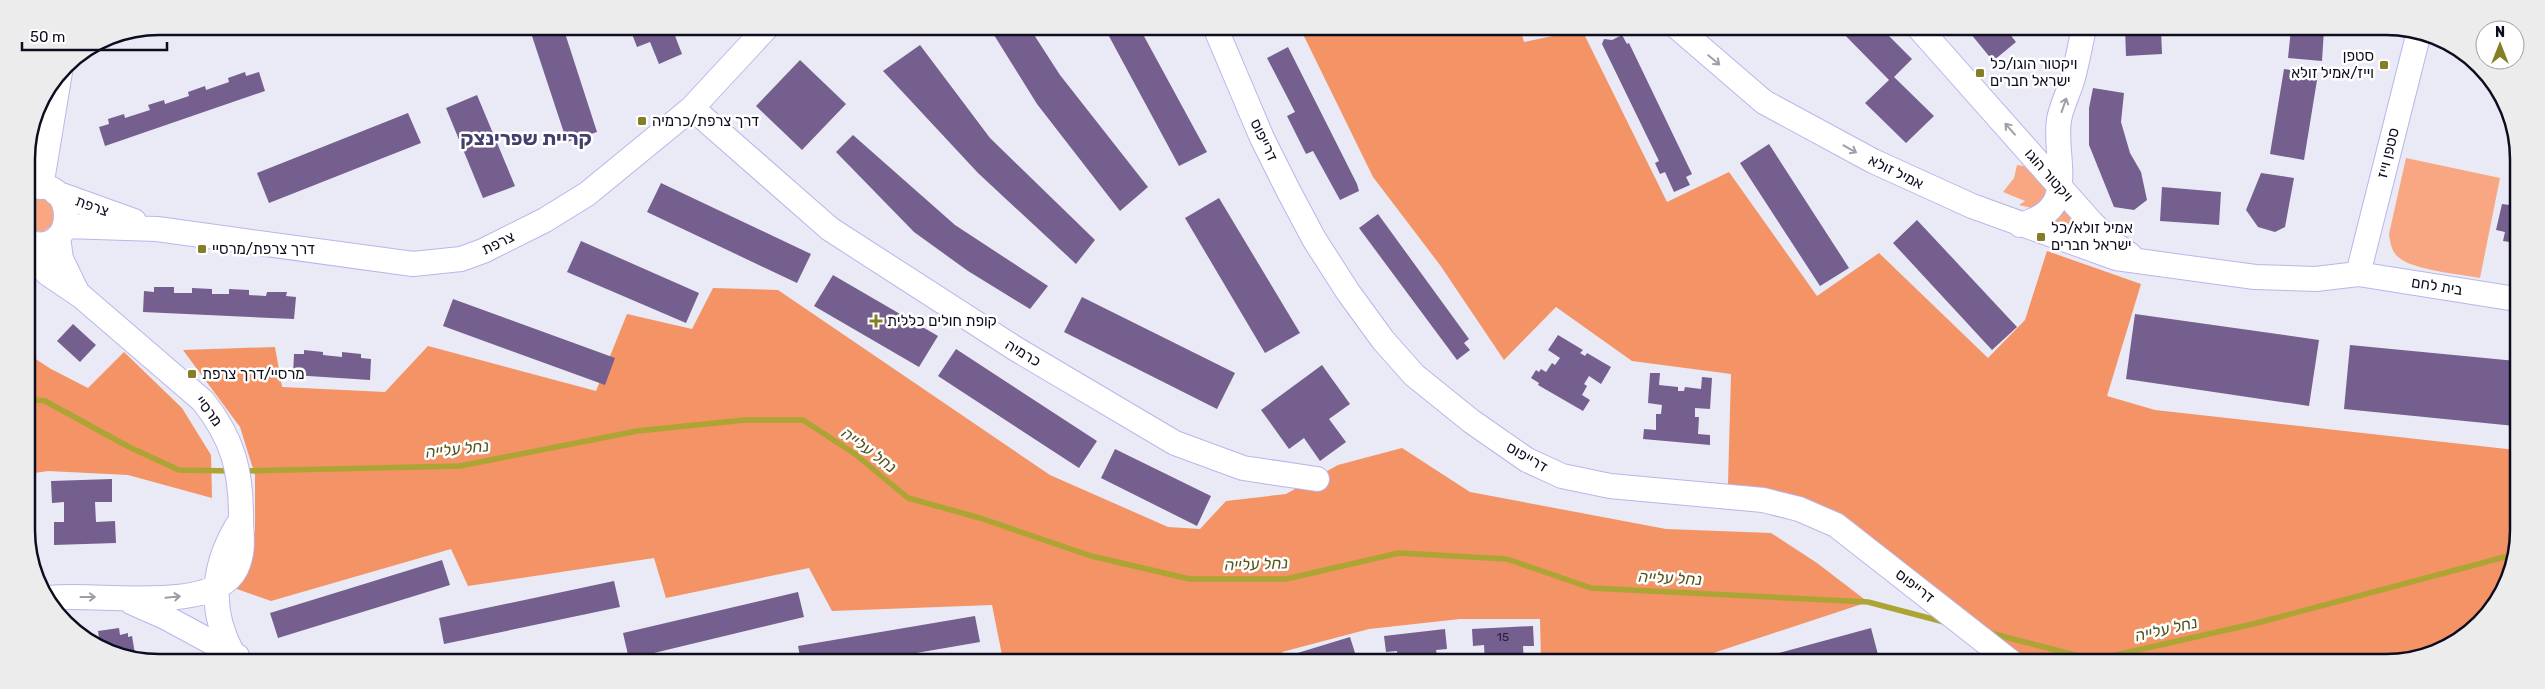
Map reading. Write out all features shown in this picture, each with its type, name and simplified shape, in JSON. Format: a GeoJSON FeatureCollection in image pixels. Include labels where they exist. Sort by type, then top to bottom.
{"type":"FeatureCollection","features":[{"type":"Feature","properties":{"kind":"street","name":"צרפת"},"geometry":{"type":"LineString","coordinates":[[35,242],[44,243],[61,231],[157,229],[413,264],[461,259],[483,251],[536,224],[587,194],[692,108],[759,35]]}},
{"type":"Feature","properties":{"kind":"street","name":"דרייפוס"},"geometry":{"type":"LineString","coordinates":[[1218,35],[1271,157],[1314,238],[1348,292],[1383,340],[1414,375],[1471,421],[1527,460],[1562,476],[1610,486],[1763,500],[1799,509],[1836,525],[2001,654]]}},
{"type":"Feature","properties":{"kind":"street","name":"אמיל זולא"},"geometry":{"type":"LineString","coordinates":[[1686,35],[1764,102],[1873,162],[2020,225],[2116,258],[2141,263]]}},
{"type":"Feature","properties":{"kind":"street","name":"ויקטור הוגו"},"geometry":{"type":"LineString","coordinates":[[1925,35],[2060,188],[2110,241],[2141,263],[2255,277],[2316,279],[2358,274]]}},
{"type":"Feature","properties":{"kind":"street"},"geometry":{"type":"LineString","coordinates":[[2020,225],[2035,221],[2047,212],[2056,201],[2060,188],[2057,135],[2059,118],[2072,80],[2082,35]]}},
{"type":"Feature","properties":{"kind":"street","name":"סטפן וייז"},"geometry":{"type":"LineString","coordinates":[[2358,274],[2417,39]]}},
{"type":"Feature","properties":{"kind":"street"},"geometry":{"type":"LineString","coordinates":[[41,190],[57,88]]}},
{"type":"Feature","properties":{"kind":"street","name":"כרמיה"},"geometry":{"type":"LineString","coordinates":[[692,108],[830,229],[1016,349],[1175,443],[1243,468],[1317,479]]}},
{"type":"Feature","properties":{"kind":"street","name":"צרפת"},"geometry":{"type":"LineString","coordinates":[[41,190],[157,229]]}},
{"type":"Feature","properties":{"kind":"street","name":"מרסיי"},"geometry":{"type":"LineString","coordinates":[[41,190],[66,208],[61,231],[61,259],[78,293]]}},
{"type":"Feature","properties":{"kind":"street","name":"מרסיי"},"geometry":{"type":"LineString","coordinates":[[35,258],[47,273],[78,293],[189,387],[214,416],[230,443],[241,484],[241,521],[222,555],[216,588],[220,627],[238,654]]}},
{"type":"Feature","properties":{"kind":"street","name":"בית לחם"},"geometry":{"type":"LineString","coordinates":[[2358,274],[2510,298]]}},
{"type":"Feature","properties":{"kind":"street","name":"מרסיי"},"geometry":{"type":"LineString","coordinates":[[55,598],[102,597],[125,599],[179,597],[216,588]]}},
{"type":"Feature","properties":{"kind":"street","name":"מרסיי"},"geometry":{"type":"LineString","coordinates":[[125,599],[165,617],[234,654]]}},
{"type":"Feature","properties":{"kind":"shaded area"},"geometry":{"type":"Polygon","coordinates":[[[1303,35],[1522,35],[1524,42],[1558,35],[1584,35],[1667,202],[1729,172],[1817,296],[1879,253],[1988,358],[2025,320],[2047,251],[2141,284],[2107,396],[2155,410],[2510,449],[2510,538],[2508,554],[2501,578],[2479,612],[2455,633],[2434,645],[2402,653],[2014,654],[1854,523],[1805,500],[1728,484],[1731,374],[1632,361],[1556,307],[1504,360],[1440,265],[1373,177],[1303,35]]]}},
{"type":"Feature","properties":{"kind":"shaded area"},"geometry":{"type":"Polygon","coordinates":[[[2406,158],[2500,178],[2480,278],[2436,271],[2413,265],[2403,261],[2393,251],[2389,234],[2406,158]]]}},
{"type":"Feature","properties":{"kind":"shaded area"},"geometry":{"type":"Polygon","coordinates":[[[2017,165],[2024,166],[2046,189],[2047,195],[2036,209],[2019,205],[2025,201],[2003,192],[2014,178],[2017,165]]]}},
{"type":"Feature","properties":{"kind":"shaded area"},"geometry":{"type":"Polygon","coordinates":[[[35,197],[48,200],[55,211],[52,226],[42,232],[35,231],[35,197]]]}},
{"type":"Feature","properties":{"kind":"shaded area"},"geometry":{"type":"Polygon","coordinates":[[[2060,200],[2089,238],[2053,225],[2051,217],[2060,200]]]}},
{"type":"Feature","properties":{"kind":"shaded area"},"geometry":{"type":"Polygon","coordinates":[[[713,288],[778,290],[1050,475],[1168,527],[1200,529],[1226,501],[1286,494],[1338,465],[1402,448],[1470,492],[1666,529],[1771,533],[1817,563],[1868,602],[1710,654],[1541,654],[1540,619],[1460,619],[1369,629],[1282,652],[1283,654],[1002,654],[992,605],[832,611],[809,568],[666,598],[654,558],[468,586],[451,549],[271,601],[234,588],[255,531],[255,475],[240,427],[183,350],[275,347],[282,387],[385,392],[428,346],[596,391],[627,314],[692,329],[713,288]]]}},
{"type":"Feature","properties":{"kind":"shaded area"},"geometry":{"type":"Polygon","coordinates":[[[124,352],[182,408],[211,455],[212,498],[128,475],[48,471],[35,473],[35,359],[88,388],[124,352]]]}},
{"type":"Feature","properties":{"kind":"building"},"geometry":{"type":"Polygon","coordinates":[[[532,35],[566,35],[597,132],[567,142],[532,35]]]}},
{"type":"Feature","properties":{"kind":"building"},"geometry":{"type":"Polygon","coordinates":[[[632,35],[675,35],[682,54],[659,64],[650,42],[637,47],[632,35]]]}},
{"type":"Feature","properties":{"kind":"building"},"geometry":{"type":"Polygon","coordinates":[[[994,35],[1034,35],[1060,75],[1148,187],[1120,211],[1037,104],[994,35]]]}},
{"type":"Feature","properties":{"kind":"building"},"geometry":{"type":"Polygon","coordinates":[[[1108,35],[1143,35],[1207,152],[1179,166],[1108,35]]]}},
{"type":"Feature","properties":{"kind":"building"},"geometry":{"type":"Polygon","coordinates":[[[1622,35],[1627,44],[1629,43],[1692,174],[1686,177],[1690,185],[1674,192],[1665,172],[1660,174],[1655,163],[1659,161],[1602,44],[1604,39],[1612,40],[1622,35]]]}},
{"type":"Feature","properties":{"kind":"building"},"geometry":{"type":"Polygon","coordinates":[[[1845,35],[1888,35],[1912,59],[1894,77],[1934,116],[1906,143],[1865,103],[1889,80],[1845,35]]]}},
{"type":"Feature","properties":{"kind":"building"},"geometry":{"type":"Polygon","coordinates":[[[1972,35],[2010,35],[2016,42],[1993,61],[1972,35]]]}},
{"type":"Feature","properties":{"kind":"building"},"geometry":{"type":"Polygon","coordinates":[[[2125,35],[2161,35],[2162,54],[2126,56],[2125,35]]]}},
{"type":"Feature","properties":{"kind":"building"},"geometry":{"type":"Polygon","coordinates":[[[2290,35],[2324,35],[2322,61],[2288,58],[2290,35]]]}},
{"type":"Feature","properties":{"kind":"building"},"geometry":{"type":"Polygon","coordinates":[[[920,45],[990,138],[1095,240],[1076,264],[978,173],[883,71],[920,45]]]}},
{"type":"Feature","properties":{"kind":"building"},"geometry":{"type":"Polygon","coordinates":[[[1288,47],[1357,184],[1359,191],[1340,200],[1313,151],[1306,154],[1287,116],[1295,112],[1267,58],[1288,47]]]}},
{"type":"Feature","properties":{"kind":"building"},"geometry":{"type":"Polygon","coordinates":[[[800,60],[846,104],[802,150],[756,106],[800,60]]]}},
{"type":"Feature","properties":{"kind":"building"},"geometry":{"type":"Polygon","coordinates":[[[2284,69],[2318,74],[2304,160],[2270,154],[2284,69]]]}},
{"type":"Feature","properties":{"kind":"building"},"geometry":{"type":"Polygon","coordinates":[[[245,72],[246,76],[259,72],[265,91],[105,146],[99,127],[109,124],[108,119],[124,114],[125,118],[150,110],[148,105],[164,100],[165,104],[189,96],[188,92],[205,86],[206,90],[229,82],[228,78],[245,72]]]}},
{"type":"Feature","properties":{"kind":"building"},"geometry":{"type":"Polygon","coordinates":[[[2093,88],[2124,93],[2121,122],[2130,153],[2141,172],[2147,200],[2134,210],[2114,207],[2089,145],[2089,108],[2093,88]]]}},
{"type":"Feature","properties":{"kind":"building"},"geometry":{"type":"Polygon","coordinates":[[[477,95],[515,186],[483,198],[446,108],[477,95]]]}},
{"type":"Feature","properties":{"kind":"building"},"geometry":{"type":"Polygon","coordinates":[[[408,113],[421,143],[269,203],[257,173],[408,113]]]}},
{"type":"Feature","properties":{"kind":"building"},"geometry":{"type":"Polygon","coordinates":[[[853,135],[955,225],[1048,286],[1030,309],[968,271],[914,232],[836,152],[853,135]]]}},
{"type":"Feature","properties":{"kind":"building"},"geometry":{"type":"Polygon","coordinates":[[[1769,144],[1849,268],[1820,286],[1740,163],[1769,144]]]}},
{"type":"Feature","properties":{"kind":"building"},"geometry":{"type":"Polygon","coordinates":[[[2261,173],[2294,178],[2285,227],[2275,232],[2258,227],[2246,210],[2261,173]]]}},
{"type":"Feature","properties":{"kind":"building"},"geometry":{"type":"Polygon","coordinates":[[[661,183],[811,254],[797,283],[647,212],[661,183]]]}},
{"type":"Feature","properties":{"kind":"building"},"geometry":{"type":"Polygon","coordinates":[[[2162,187],[2221,192],[2219,225],[2160,221],[2162,187]]]}},
{"type":"Feature","properties":{"kind":"building"},"geometry":{"type":"Polygon","coordinates":[[[1219,198],[1300,333],[1265,353],[1185,218],[1219,198]]]}},
{"type":"Feature","properties":{"kind":"building"},"geometry":{"type":"Polygon","coordinates":[[[2502,204],[2510,205],[2510,242],[2503,241],[2505,232],[2496,230],[2502,204]]]}},
{"type":"Feature","properties":{"kind":"building"},"geometry":{"type":"Polygon","coordinates":[[[1378,214],[1469,339],[1464,343],[1470,350],[1457,360],[1359,228],[1378,214]]]}},
{"type":"Feature","properties":{"kind":"building"},"geometry":{"type":"Polygon","coordinates":[[[1917,220],[2017,327],[1992,350],[1893,243],[1917,220]]]}},
{"type":"Feature","properties":{"kind":"building"},"geometry":{"type":"Polygon","coordinates":[[[581,241],[699,293],[686,323],[567,272],[581,241]]]}},
{"type":"Feature","properties":{"kind":"building","name":"קופת חולים כללית"},"geometry":{"type":"Polygon","coordinates":[[[833,275],[938,336],[919,367],[814,306],[833,275]]]}},
{"type":"Feature","properties":{"kind":"building"},"geometry":{"type":"Polygon","coordinates":[[[154,287],[174,287],[174,293],[192,293],[192,288],[212,289],[212,294],[229,294],[229,289],[249,290],[249,295],[266,296],[267,292],[287,292],[286,296],[296,297],[294,319],[143,312],[144,291],[154,292],[154,287]]]}},
{"type":"Feature","properties":{"kind":"building"},"geometry":{"type":"Polygon","coordinates":[[[1082,297],[1235,373],[1217,409],[1064,332],[1082,297]]]}},
{"type":"Feature","properties":{"kind":"building"},"geometry":{"type":"Polygon","coordinates":[[[453,299],[615,358],[605,385],[443,326],[453,299]]]}},
{"type":"Feature","properties":{"kind":"building"},"geometry":{"type":"Polygon","coordinates":[[[2135,314],[2319,340],[2309,406],[2126,379],[2135,314]]]}},
{"type":"Feature","properties":{"kind":"building"},"geometry":{"type":"Polygon","coordinates":[[[73,324],[96,345],[80,362],[57,341],[73,324]]]}},
{"type":"Feature","properties":{"kind":"building"},"geometry":{"type":"Polygon","coordinates":[[[1558,335],[1583,350],[1580,353],[1585,356],[1587,353],[1611,367],[1601,384],[1589,376],[1584,384],[1587,386],[1582,395],[1590,400],[1583,411],[1538,385],[1539,383],[1531,378],[1536,370],[1539,372],[1541,369],[1546,372],[1552,363],[1555,365],[1560,358],[1548,350],[1558,335]]]}},
{"type":"Feature","properties":{"kind":"building"},"geometry":{"type":"Polygon","coordinates":[[[2350,345],[2510,360],[2510,426],[2344,409],[2350,345]]]}},
{"type":"Feature","properties":{"kind":"building"},"geometry":{"type":"Polygon","coordinates":[[[956,349],[1097,441],[1079,468],[938,376],[956,349]]]}},
{"type":"Feature","properties":{"kind":"building"},"geometry":{"type":"Polygon","coordinates":[[[304,350],[342,357],[342,352],[361,354],[361,358],[371,359],[370,380],[293,375],[294,354],[304,354],[304,350]]]}},
{"type":"Feature","properties":{"kind":"building"},"geometry":{"type":"Polygon","coordinates":[[[1322,365],[1350,404],[1329,419],[1346,442],[1320,461],[1304,438],[1289,449],[1261,410],[1322,365]]]}},
{"type":"Feature","properties":{"kind":"building"},"geometry":{"type":"Polygon","coordinates":[[[1650,373],[1660,373],[1659,385],[1678,387],[1678,391],[1684,391],[1685,387],[1701,389],[1702,377],[1712,378],[1710,409],[1695,408],[1695,417],[1699,417],[1698,434],[1710,435],[1710,445],[1643,439],[1644,429],[1656,430],[1656,414],[1661,414],[1662,405],[1648,403],[1650,373]]]}},
{"type":"Feature","properties":{"kind":"building"},"geometry":{"type":"Polygon","coordinates":[[[1115,449],[1211,496],[1197,526],[1101,478],[1115,449]]]}},
{"type":"Feature","properties":{"kind":"building"},"geometry":{"type":"Polygon","coordinates":[[[112,479],[112,502],[95,502],[96,522],[115,521],[116,543],[54,545],[54,522],[64,522],[64,502],[52,503],[51,481],[112,479]]]}},
{"type":"Feature","properties":{"kind":"building"},"geometry":{"type":"Polygon","coordinates":[[[442,560],[450,585],[278,638],[270,613],[442,560]]]}},
{"type":"Feature","properties":{"kind":"building"},"geometry":{"type":"Polygon","coordinates":[[[614,581],[620,607],[444,644],[439,618],[614,581]]]}},
{"type":"Feature","properties":{"kind":"building"},"geometry":{"type":"Polygon","coordinates":[[[798,592],[804,617],[650,654],[628,654],[623,633],[798,592]]]}},
{"type":"Feature","properties":{"kind":"building"},"geometry":{"type":"Polygon","coordinates":[[[975,616],[980,642],[911,654],[800,654],[798,646],[975,616]]]}},
{"type":"Feature","properties":{"kind":"building"},"geometry":{"type":"Polygon","coordinates":[[[1533,626],[1534,646],[1523,646],[1524,654],[1485,654],[1484,645],[1473,646],[1472,629],[1533,626]]]}},
{"type":"Feature","properties":{"kind":"building"},"geometry":{"type":"Polygon","coordinates":[[[119,628],[120,635],[128,633],[128,637],[132,636],[135,652],[104,641],[99,638],[98,631],[119,628]]]}},
{"type":"Feature","properties":{"kind":"building"},"geometry":{"type":"Polygon","coordinates":[[[1871,628],[1878,654],[1776,654],[1871,628]]]}},
{"type":"Feature","properties":{"kind":"building"},"geometry":{"type":"Polygon","coordinates":[[[1445,629],[1447,649],[1436,650],[1437,654],[1397,654],[1397,651],[1386,652],[1384,636],[1445,629]]]}},
{"type":"Feature","properties":{"kind":"building"},"geometry":{"type":"Polygon","coordinates":[[[1350,637],[1355,654],[1294,654],[1350,637]]]}},
{"type":"Feature","properties":{"kind":"waterway","name":"נחל עלייה"},"geometry":{"type":"LineString","coordinates":[[35,400],[45,401],[129,447],[179,470],[232,471]]}},
{"type":"Feature","properties":{"kind":"waterway","name":"נחל עלייה"},"geometry":{"type":"LineString","coordinates":[[244,471],[460,466],[637,431],[745,420],[803,420],[855,454],[908,498],[980,518],[1091,556],[1190,579],[1286,579],[1399,553],[1507,559],[1591,588],[1868,602],[1944,622]]}},
{"type":"Feature","properties":{"kind":"waterway","name":"נחל עלייה"},"geometry":{"type":"LineString","coordinates":[[2120,654],[2257,623],[2507,556]]}},
{"type":"Feature","properties":{"kind":"waterway","name":"נחל עלייה"},"geometry":{"type":"LineString","coordinates":[[1990,633],[2071,654]]}},
{"type":"Feature","properties":{"kind":"place","name":"סטפן וייז/אמיל זולא"},"geometry":{"type":"Point","coordinates":[2384,65]}},
{"type":"Feature","properties":{"kind":"place","name":"ויקטור הוגו/כל ישראל חברים"},"geometry":{"type":"Point","coordinates":[1980,73]}},
{"type":"Feature","properties":{"kind":"place","name":"דרך צרפת/כרמיה"},"geometry":{"type":"Point","coordinates":[642,121]}},
{"type":"Feature","properties":{"kind":"place","name":"אמיל זולא/כל ישראל חברים"},"geometry":{"type":"Point","coordinates":[2041,237]}},
{"type":"Feature","properties":{"kind":"place","name":"דרך צרפת/מרסיי"},"geometry":{"type":"Point","coordinates":[202,249]}},
{"type":"Feature","properties":{"kind":"place","name":"קופת חולים כללית"},"geometry":{"type":"Point","coordinates":[876,321]}},
{"type":"Feature","properties":{"kind":"place","name":"מרסיי/דרך צרפת"},"geometry":{"type":"Point","coordinates":[192,374]}},
{"type":"Feature","properties":{"kind":"district","name":"קריית שפרינצק"},"geometry":{"type":"Point","coordinates":[526,138]}}]}
